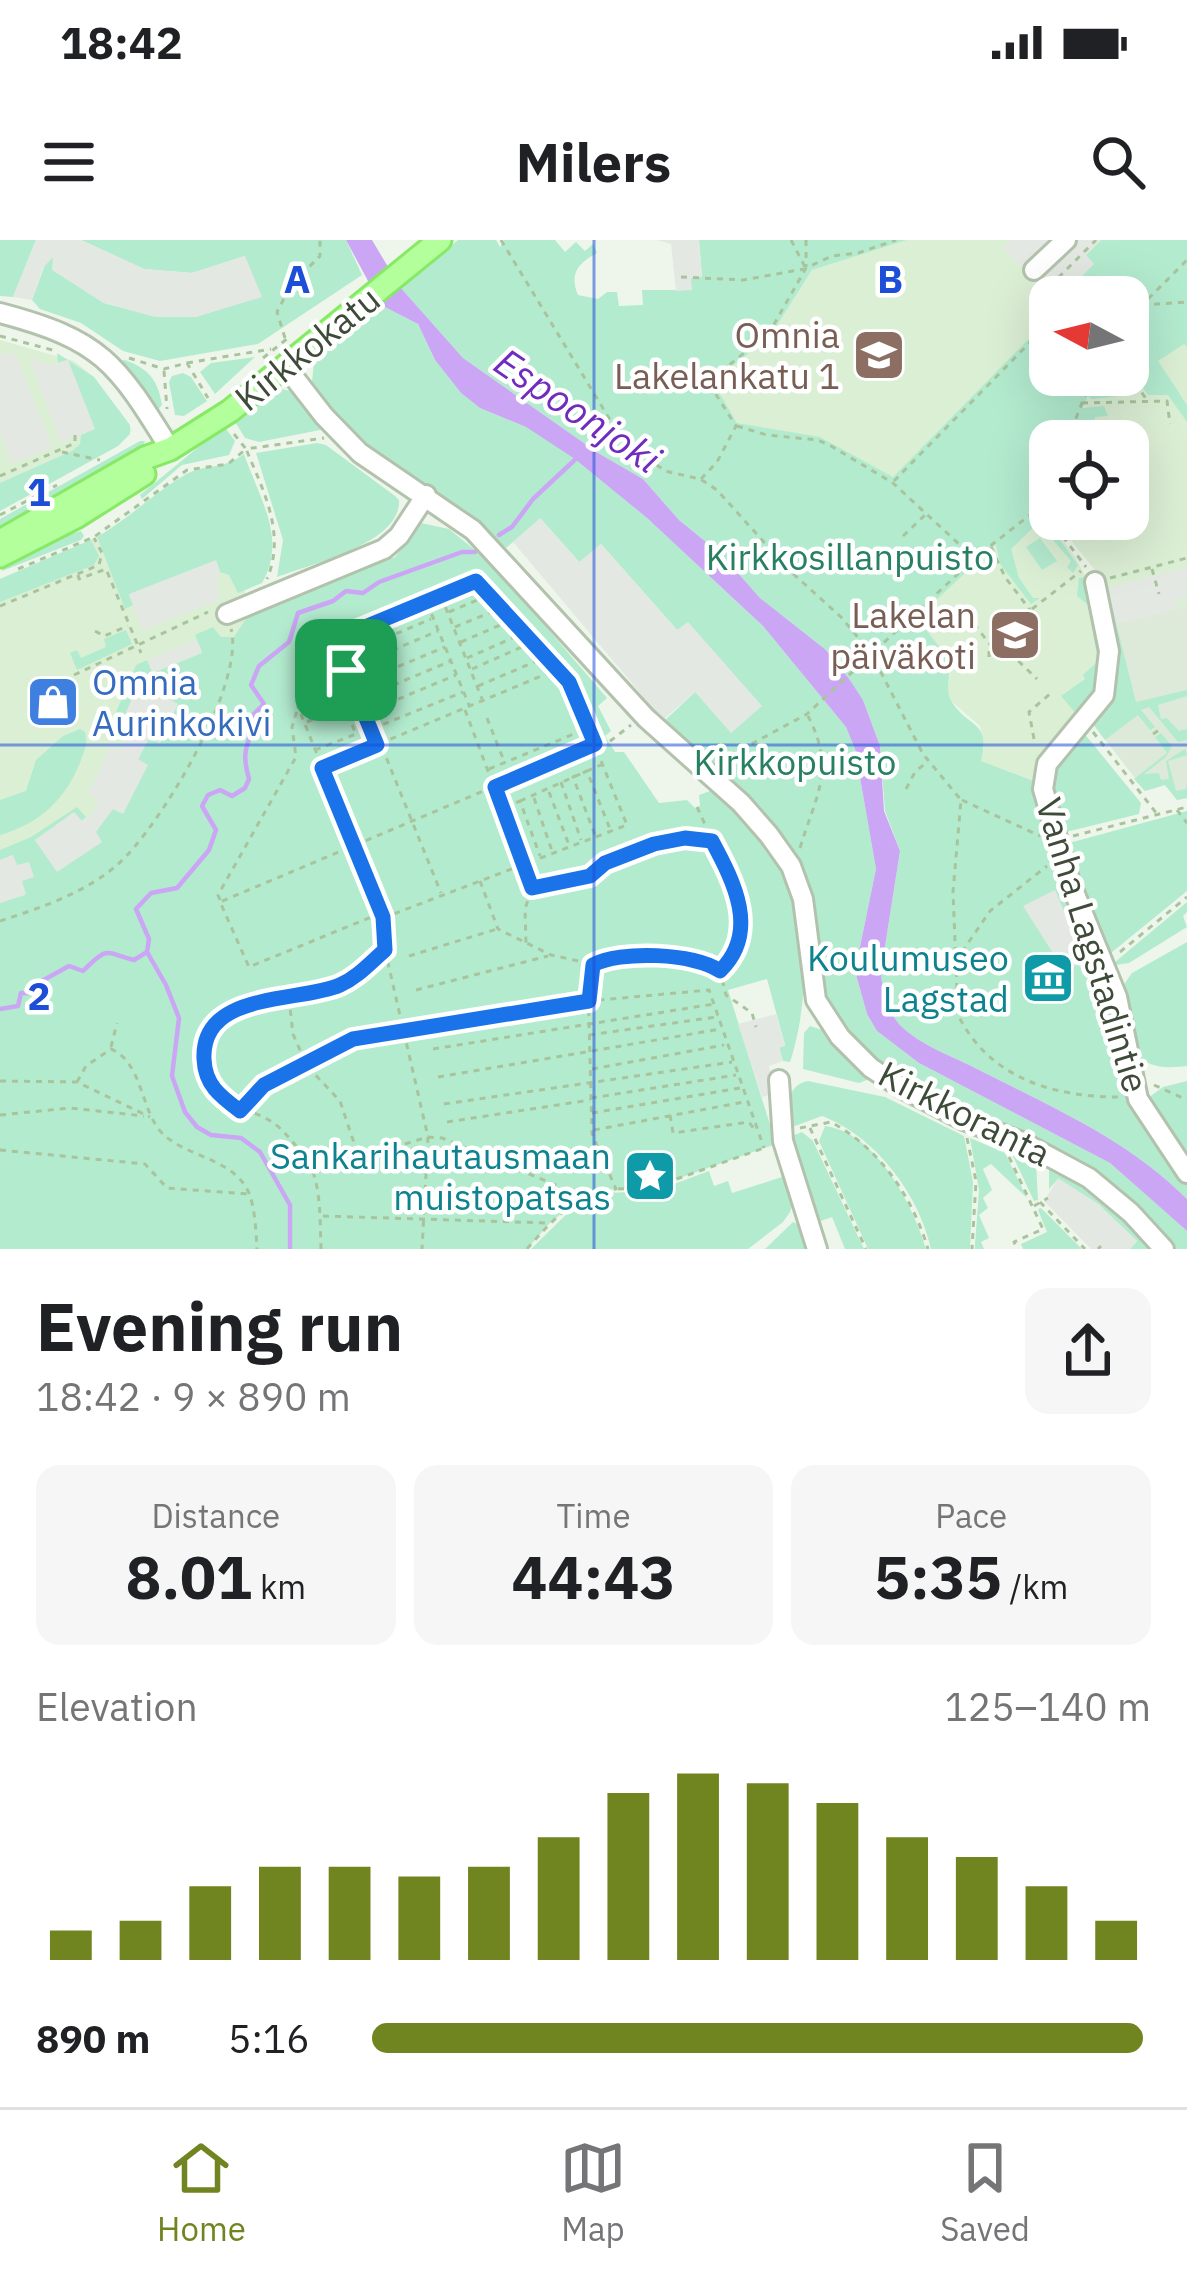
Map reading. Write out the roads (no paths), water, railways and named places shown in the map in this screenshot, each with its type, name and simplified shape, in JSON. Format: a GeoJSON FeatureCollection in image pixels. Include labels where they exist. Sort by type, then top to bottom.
{"type":"FeatureCollection","features":[{"type":"Feature","properties":{"kind":"main road","name":"Kirkkokatu"},"geometry":{"type":"LineString","coordinates":[[0,556],[123,489],[170,449],[230,411],[280,358],[362,304],[440,240]]}},
{"type":"Feature","properties":{"kind":"main road","name":"Kirkkokatu"},"geometry":{"type":"LineString","coordinates":[[0,541],[145,458],[170,449]]}},
{"type":"Feature","properties":{"kind":"street"},"geometry":{"type":"LineString","coordinates":[[1034,270],[1066,240]]}},
{"type":"Feature","properties":{"kind":"street"},"geometry":{"type":"LineString","coordinates":[[0,313],[94,347],[120,372],[170,449]]}},
{"type":"Feature","properties":{"kind":"street"},"geometry":{"type":"LineString","coordinates":[[223,610],[384,548],[399,536],[426,495],[360,453],[324,416],[280,358]]}},
{"type":"Feature","properties":{"kind":"street","name":"Kirkkoranta"},"geometry":{"type":"LineString","coordinates":[[426,495],[489,546],[646,718],[741,803],[791,866],[803,899],[816,1000],[840,1037],[872,1068],[902,1088],[1089,1178],[1165,1249]]}},
{"type":"Feature","properties":{"kind":"street","name":"Vanha Lagstadintie"},"geometry":{"type":"LineString","coordinates":[[1091,574],[1110,662],[1105,695],[1044,772],[1043,789],[1059,847],[1117,997],[1138,1099],[1187,1173]]}},
{"type":"Feature","properties":{"kind":"street"},"geometry":{"type":"LineString","coordinates":[[779,1080],[773,1145],[817,1249]]}},
{"type":"Feature","properties":{"kind":"waterway","name":"Espoonjoki"},"geometry":{"type":"LineString","coordinates":[[499,535],[580,455]]}},
{"type":"Feature","properties":{"kind":"waterway"},"geometry":{"type":"LineString","coordinates":[[0,1009],[18,1006],[21,993],[41,993],[40,982],[69,966],[83,971],[102,954],[134,960],[147,952],[149,939],[136,909],[151,893],[177,888],[209,850],[216,830],[202,806],[208,795],[220,790],[232,796],[245,788],[252,716],[264,704],[251,685],[259,666],[289,642],[298,613],[333,601],[346,591],[363,593],[379,582],[462,552],[475,552]]}},
{"type":"Feature","properties":{"kind":"waterway"},"geometry":{"type":"LineString","coordinates":[[147,952],[179,1018],[172,1076],[185,1112],[211,1135],[241,1138],[260,1152],[290,1205],[290,1249]]}},
{"type":"Feature","properties":{"kind":"place","name":"Omnia Lakelankatu 1"},"geometry":{"type":"Point","coordinates":[879,355]}},
{"type":"Feature","properties":{"kind":"place","name":"Lakelan päiväkoti"},"geometry":{"type":"Point","coordinates":[1015,635]}},
{"type":"Feature","properties":{"kind":"place","name":"Omnia Aurinkokivi"},"geometry":{"type":"Point","coordinates":[53,702]}},
{"type":"Feature","properties":{"kind":"place","name":"Koulumuseo Lagstad"},"geometry":{"type":"Point","coordinates":[1048,978]}},
{"type":"Feature","properties":{"kind":"place","name":"Sankarihautausmaan muistopatsas"},"geometry":{"type":"Point","coordinates":[650,1176]}},
{"type":"Feature","properties":{"kind":"park label","name":"Kirkkosillanpuisto"},"geometry":{"type":"Point","coordinates":[850,556]}},
{"type":"Feature","properties":{"kind":"park label","name":"Kirkkopuisto"},"geometry":{"type":"Point","coordinates":[795,761]}}]}
